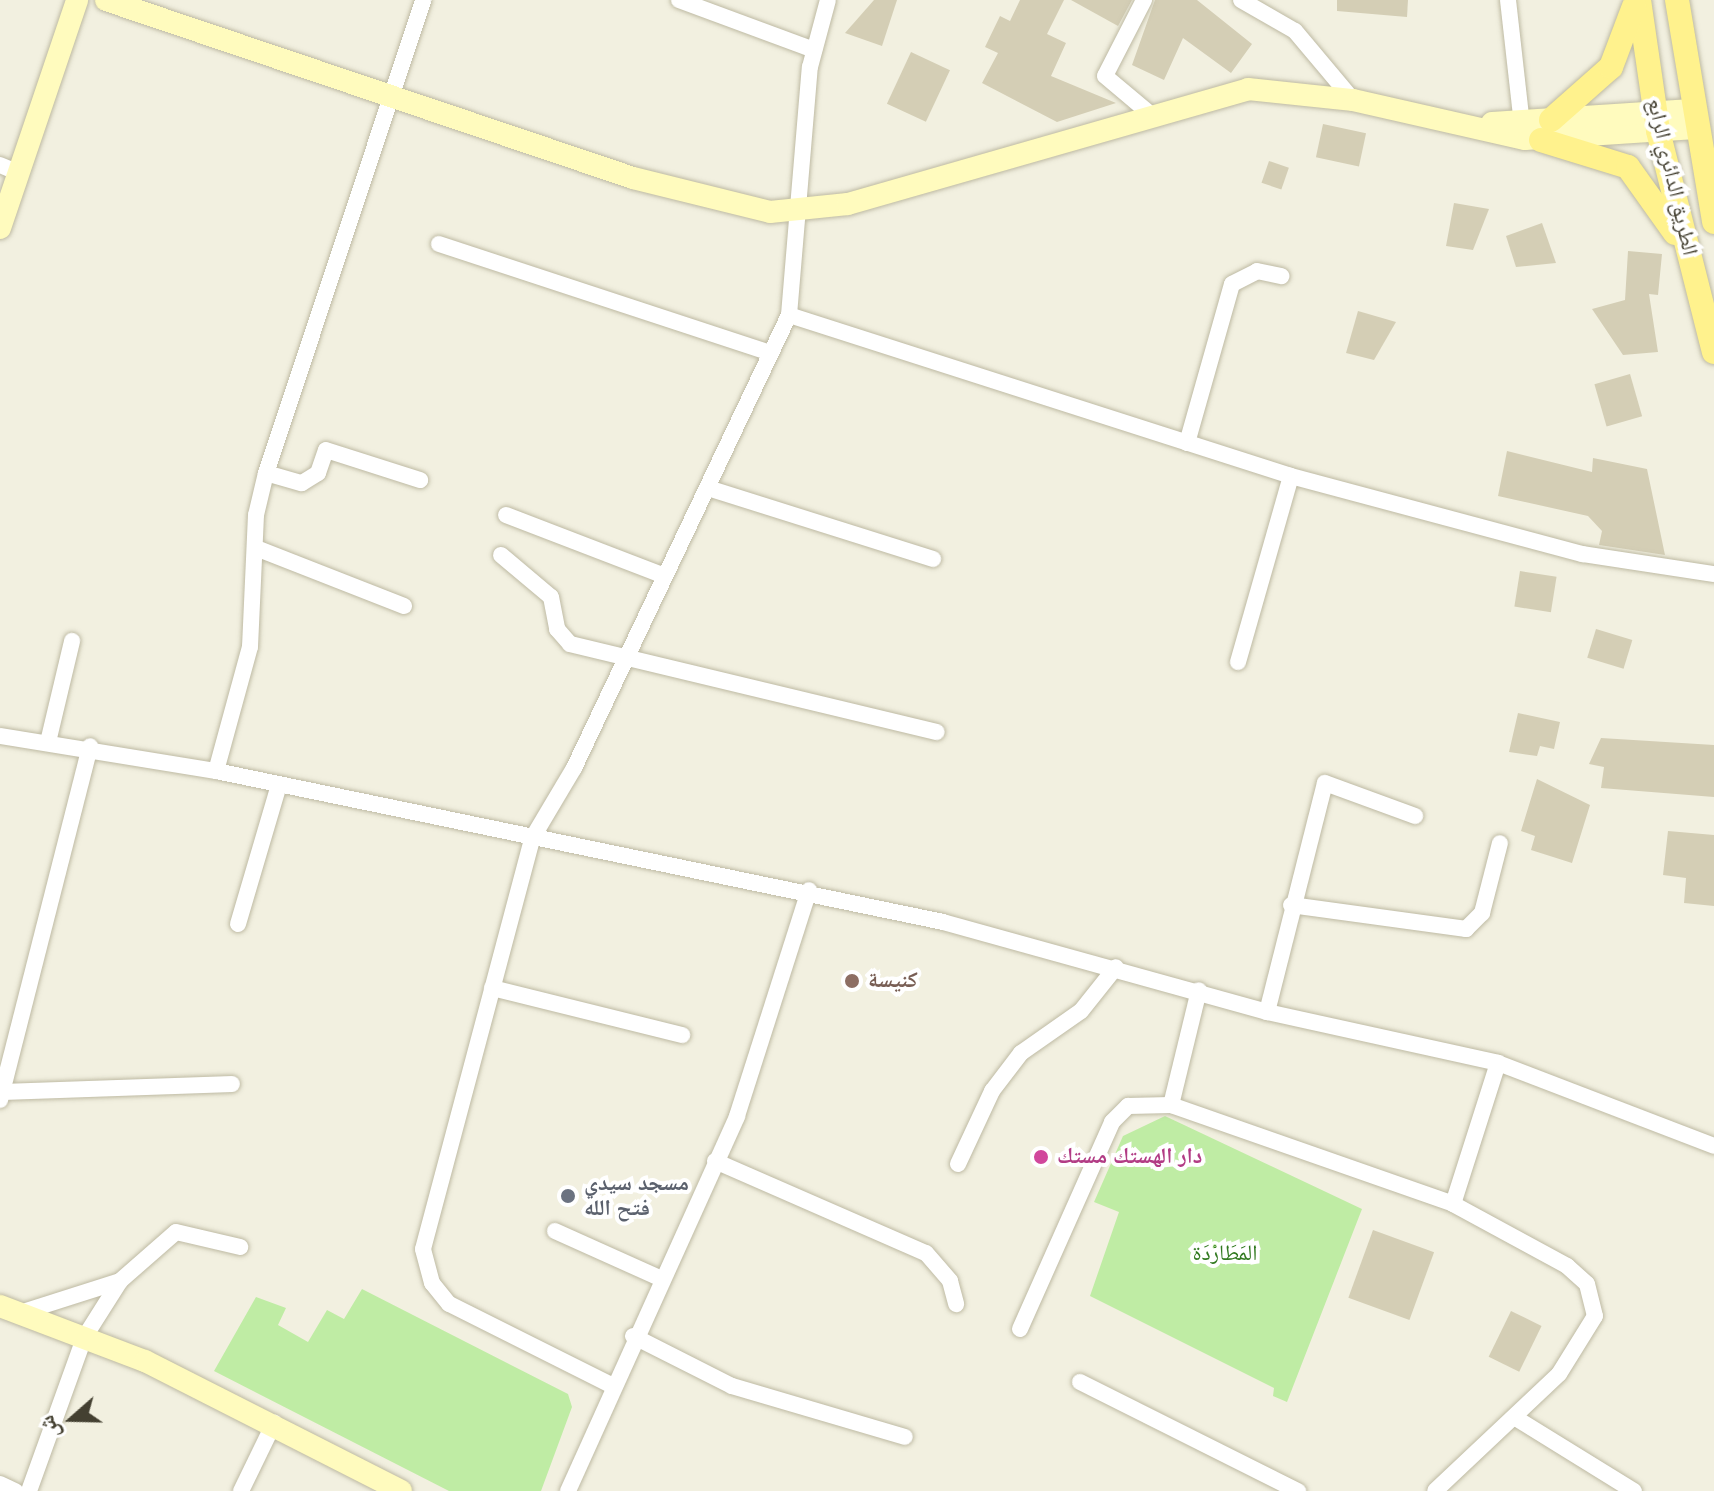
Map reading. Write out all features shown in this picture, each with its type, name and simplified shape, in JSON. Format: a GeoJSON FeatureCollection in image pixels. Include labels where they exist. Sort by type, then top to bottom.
{"type":"FeatureCollection","features":[{"type":"Feature","properties":{"kind":"main road","name":"الطريق الدائري الرابع"},"geometry":{"type":"LineString","coordinates":[[1637,0],[1656,120],[1714,352]]}},
{"type":"Feature","properties":{"kind":"main road"},"geometry":{"type":"LineString","coordinates":[[1637,0],[1611,67],[1546,130],[1628,167],[1654,194],[1693,266]]}},
{"type":"Feature","properties":{"kind":"main road","name":"الطريق الدائري الرابع"},"geometry":{"type":"LineString","coordinates":[[1677,0],[1704,120],[1714,222]]}},
{"type":"Feature","properties":{"kind":"street"},"geometry":{"type":"LineString","coordinates":[[0,228],[9,169],[77,0]]}},
{"type":"Feature","properties":{"kind":"street"},"geometry":{"type":"LineString","coordinates":[[106,0],[676,191],[802,212],[908,188],[1149,113],[1272,88],[1353,100],[1456,124],[1546,130],[1656,120],[1704,120]]}},
{"type":"Feature","properties":{"kind":"street"},"geometry":{"type":"LineString","coordinates":[[216,771],[250,647],[256,548],[266,473],[395,95],[423,0]]}},
{"type":"Feature","properties":{"kind":"street"},"geometry":{"type":"LineString","coordinates":[[679,0],[814,50]]}},
{"type":"Feature","properties":{"kind":"street"},"geometry":{"type":"LineString","coordinates":[[611,1385],[449,1304],[426,1270],[423,1249],[533,837],[626,656],[789,315],[802,212],[814,50],[828,0]]}},
{"type":"Feature","properties":{"kind":"street"},"geometry":{"type":"LineString","coordinates":[[1144,0],[1105,76],[1149,113]]}},
{"type":"Feature","properties":{"kind":"street"},"geometry":{"type":"LineString","coordinates":[[1241,0],[1295,31],[1353,100]]}},
{"type":"Feature","properties":{"kind":"street"},"geometry":{"type":"LineString","coordinates":[[1508,0],[1522,124]]}},
{"type":"Feature","properties":{"kind":"street"},"geometry":{"type":"LineString","coordinates":[[1456,124],[1522,124],[1546,130]]}},
{"type":"Feature","properties":{"kind":"street"},"geometry":{"type":"LineString","coordinates":[[439,244],[771,353]]}},
{"type":"Feature","properties":{"kind":"street"},"geometry":{"type":"LineString","coordinates":[[1187,443],[1232,284],[1257,271],[1281,276]]}},
{"type":"Feature","properties":{"kind":"street"},"geometry":{"type":"LineString","coordinates":[[789,315],[1291,476],[1583,554],[1714,574]]}},
{"type":"Feature","properties":{"kind":"street"},"geometry":{"type":"LineString","coordinates":[[266,473],[302,483],[318,473],[326,450],[420,480]]}},
{"type":"Feature","properties":{"kind":"street"},"geometry":{"type":"LineString","coordinates":[[1238,662],[1291,476]]}},
{"type":"Feature","properties":{"kind":"street"},"geometry":{"type":"LineString","coordinates":[[708,488],[933,559]]}},
{"type":"Feature","properties":{"kind":"street"},"geometry":{"type":"LineString","coordinates":[[506,515],[665,576]]}},
{"type":"Feature","properties":{"kind":"street"},"geometry":{"type":"LineString","coordinates":[[256,548],[404,606]]}},
{"type":"Feature","properties":{"kind":"street"},"geometry":{"type":"LineString","coordinates":[[501,555],[551,597],[557,629],[570,644],[937,732]]}},
{"type":"Feature","properties":{"kind":"street"},"geometry":{"type":"LineString","coordinates":[[48,742],[72,641]]}},
{"type":"Feature","properties":{"kind":"street"},"geometry":{"type":"LineString","coordinates":[[0,736],[90,746],[809,890],[1116,967],[1267,1012],[1498,1063],[1714,1146]]}},
{"type":"Feature","properties":{"kind":"street"},"geometry":{"type":"LineString","coordinates":[[90,746],[2,1096],[232,1084]]}},
{"type":"Feature","properties":{"kind":"street"},"geometry":{"type":"LineString","coordinates":[[1267,1012],[1291,905],[1325,783],[1415,816]]}},
{"type":"Feature","properties":{"kind":"street"},"geometry":{"type":"LineString","coordinates":[[238,924],[279,785]]}},
{"type":"Feature","properties":{"kind":"street"},"geometry":{"type":"LineString","coordinates":[[1291,905],[1466,929],[1482,913],[1500,843]]}},
{"type":"Feature","properties":{"kind":"street"},"geometry":{"type":"LineString","coordinates":[[568,1491],[633,1336],[737,1116],[809,890]]}},
{"type":"Feature","properties":{"kind":"street"},"geometry":{"type":"LineString","coordinates":[[958,1164],[992,1091],[1021,1053],[1081,1011],[1116,967]]}},
{"type":"Feature","properties":{"kind":"street"},"geometry":{"type":"LineString","coordinates":[[492,988],[682,1035]]}},
{"type":"Feature","properties":{"kind":"street"},"geometry":{"type":"LineString","coordinates":[[1171,1105],[1199,990]]}},
{"type":"Feature","properties":{"kind":"street"},"geometry":{"type":"LineString","coordinates":[[1453,1204],[1498,1063]]}},
{"type":"Feature","properties":{"kind":"street"},"geometry":{"type":"LineString","coordinates":[[1020,1329],[1112,1122],[1128,1106],[1171,1105],[1453,1204],[1567,1266],[1594,1299],[1589,1333],[1514,1417],[1435,1491]]}},
{"type":"Feature","properties":{"kind":"street"},"geometry":{"type":"LineString","coordinates":[[715,1161],[926,1253],[950,1281],[956,1304]]}},
{"type":"Feature","properties":{"kind":"street"},"geometry":{"type":"LineString","coordinates":[[555,1231],[662,1279]]}},
{"type":"Feature","properties":{"kind":"street"},"geometry":{"type":"LineString","coordinates":[[29,1491],[84,1338],[120,1281],[176,1232],[240,1247]]}},
{"type":"Feature","properties":{"kind":"street"},"geometry":{"type":"LineString","coordinates":[[10,1310],[120,1281]]}},
{"type":"Feature","properties":{"kind":"street"},"geometry":{"type":"LineString","coordinates":[[10,1310],[84,1338],[274,1423],[390,1489]]}},
{"type":"Feature","properties":{"kind":"street"},"geometry":{"type":"LineString","coordinates":[[633,1336],[732,1386],[905,1437]]}},
{"type":"Feature","properties":{"kind":"street"},"geometry":{"type":"LineString","coordinates":[[1080,1382],[1298,1491]]}},
{"type":"Feature","properties":{"kind":"street"},"geometry":{"type":"LineString","coordinates":[[1514,1417],[1634,1491]]}},
{"type":"Feature","properties":{"kind":"street"},"geometry":{"type":"LineString","coordinates":[[241,1491],[274,1423]]}},
{"type":"Feature","properties":{"kind":"street"},"geometry":{"type":"LineString","coordinates":[[0,1484],[15,1491]]}},
{"type":"Feature","properties":{"kind":"green space","name":"المَطَارْدَة"},"geometry":{"type":"Polygon","coordinates":[[[1165,1116],[1362,1209],[1287,1402],[1273,1396],[1274,1388],[1090,1296],[1119,1212],[1094,1202],[1123,1136],[1165,1116]]]}},
{"type":"Feature","properties":{"kind":"green space"},"geometry":{"type":"Polygon","coordinates":[[[362,1289],[568,1394],[572,1407],[541,1491],[449,1491],[214,1371],[256,1297],[286,1308],[278,1325],[308,1342],[327,1310],[344,1319],[362,1289]]]}},
{"type":"Feature","properties":{"kind":"building"},"geometry":{"type":"Polygon","coordinates":[[[874,0],[897,0],[882,46],[845,33],[874,0]]]}},
{"type":"Feature","properties":{"kind":"building"},"geometry":{"type":"Polygon","coordinates":[[[1020,0],[1064,0],[1047,34],[1066,43],[1051,76],[1116,103],[1057,122],[982,83],[998,53],[985,47],[1000,16],[1010,21],[1020,0]]]}},
{"type":"Feature","properties":{"kind":"building"},"geometry":{"type":"Polygon","coordinates":[[[1071,0],[1132,0],[1118,26],[1071,0]]]}},
{"type":"Feature","properties":{"kind":"building"},"geometry":{"type":"Polygon","coordinates":[[[1155,0],[1197,0],[1252,44],[1231,73],[1183,38],[1164,80],[1132,65],[1155,0]]]}},
{"type":"Feature","properties":{"kind":"building"},"geometry":{"type":"Polygon","coordinates":[[[1337,0],[1408,0],[1407,17],[1337,11],[1337,0]]]}},
{"type":"Feature","properties":{"kind":"building"},"geometry":{"type":"Polygon","coordinates":[[[911,52],[950,70],[926,122],[887,104],[911,52]]]}},
{"type":"Feature","properties":{"kind":"building"},"geometry":{"type":"Polygon","coordinates":[[[1323,124],[1366,133],[1359,166],[1316,157],[1323,124]]]}},
{"type":"Feature","properties":{"kind":"building"},"geometry":{"type":"Polygon","coordinates":[[[1269,161],[1289,168],[1281,190],[1262,183],[1269,161]]]}},
{"type":"Feature","properties":{"kind":"building"},"geometry":{"type":"Polygon","coordinates":[[[1454,203],[1489,209],[1473,250],[1446,246],[1454,203]]]}},
{"type":"Feature","properties":{"kind":"building"},"geometry":{"type":"Polygon","coordinates":[[[1542,223],[1556,263],[1516,267],[1506,236],[1542,223]]]}},
{"type":"Feature","properties":{"kind":"building"},"geometry":{"type":"Polygon","coordinates":[[[1628,251],[1662,254],[1658,295],[1649,294],[1658,352],[1623,355],[1592,309],[1625,300],[1628,251]]]}},
{"type":"Feature","properties":{"kind":"building"},"geometry":{"type":"Polygon","coordinates":[[[1358,311],[1396,322],[1374,360],[1346,353],[1358,311]]]}},
{"type":"Feature","properties":{"kind":"building"},"geometry":{"type":"Polygon","coordinates":[[[1630,374],[1642,416],[1607,426],[1594,384],[1630,374]]]}},
{"type":"Feature","properties":{"kind":"building"},"geometry":{"type":"Polygon","coordinates":[[[1507,451],[1592,472],[1593,458],[1647,469],[1665,555],[1599,545],[1602,531],[1588,516],[1498,496],[1507,451]]]}},
{"type":"Feature","properties":{"kind":"building"},"geometry":{"type":"Polygon","coordinates":[[[1520,571],[1557,577],[1551,612],[1514,607],[1520,571]]]}},
{"type":"Feature","properties":{"kind":"building"},"geometry":{"type":"Polygon","coordinates":[[[1596,629],[1632,640],[1624,669],[1587,658],[1596,629]]]}},
{"type":"Feature","properties":{"kind":"building"},"geometry":{"type":"Polygon","coordinates":[[[1518,713],[1560,722],[1554,749],[1540,746],[1537,756],[1509,752],[1518,713]]]}},
{"type":"Feature","properties":{"kind":"building"},"geometry":{"type":"Polygon","coordinates":[[[1601,738],[1714,745],[1714,797],[1601,788],[1604,767],[1589,764],[1601,738]]]}},
{"type":"Feature","properties":{"kind":"building"},"geometry":{"type":"Polygon","coordinates":[[[1537,779],[1590,805],[1572,863],[1531,850],[1535,836],[1521,831],[1537,779]]]}},
{"type":"Feature","properties":{"kind":"building"},"geometry":{"type":"Polygon","coordinates":[[[1668,831],[1714,835],[1714,906],[1684,903],[1686,878],[1663,875],[1668,831]]]}},
{"type":"Feature","properties":{"kind":"building"},"geometry":{"type":"Polygon","coordinates":[[[1373,1230],[1434,1252],[1409,1320],[1348,1298],[1373,1230]]]}},
{"type":"Feature","properties":{"kind":"building"},"geometry":{"type":"Polygon","coordinates":[[[1511,1311],[1542,1326],[1519,1372],[1489,1357],[1511,1311]]]}},
{"type":"Feature","properties":{"kind":"place","name":"كنيسة"},"geometry":{"type":"Point","coordinates":[852,981]}},
{"type":"Feature","properties":{"kind":"place","name":"دار الهستك مستك"},"geometry":{"type":"Point","coordinates":[1041,1157]}},
{"type":"Feature","properties":{"kind":"place","name":"مسجد سيدي فتح الله"},"geometry":{"type":"Point","coordinates":[568,1196]}}]}
